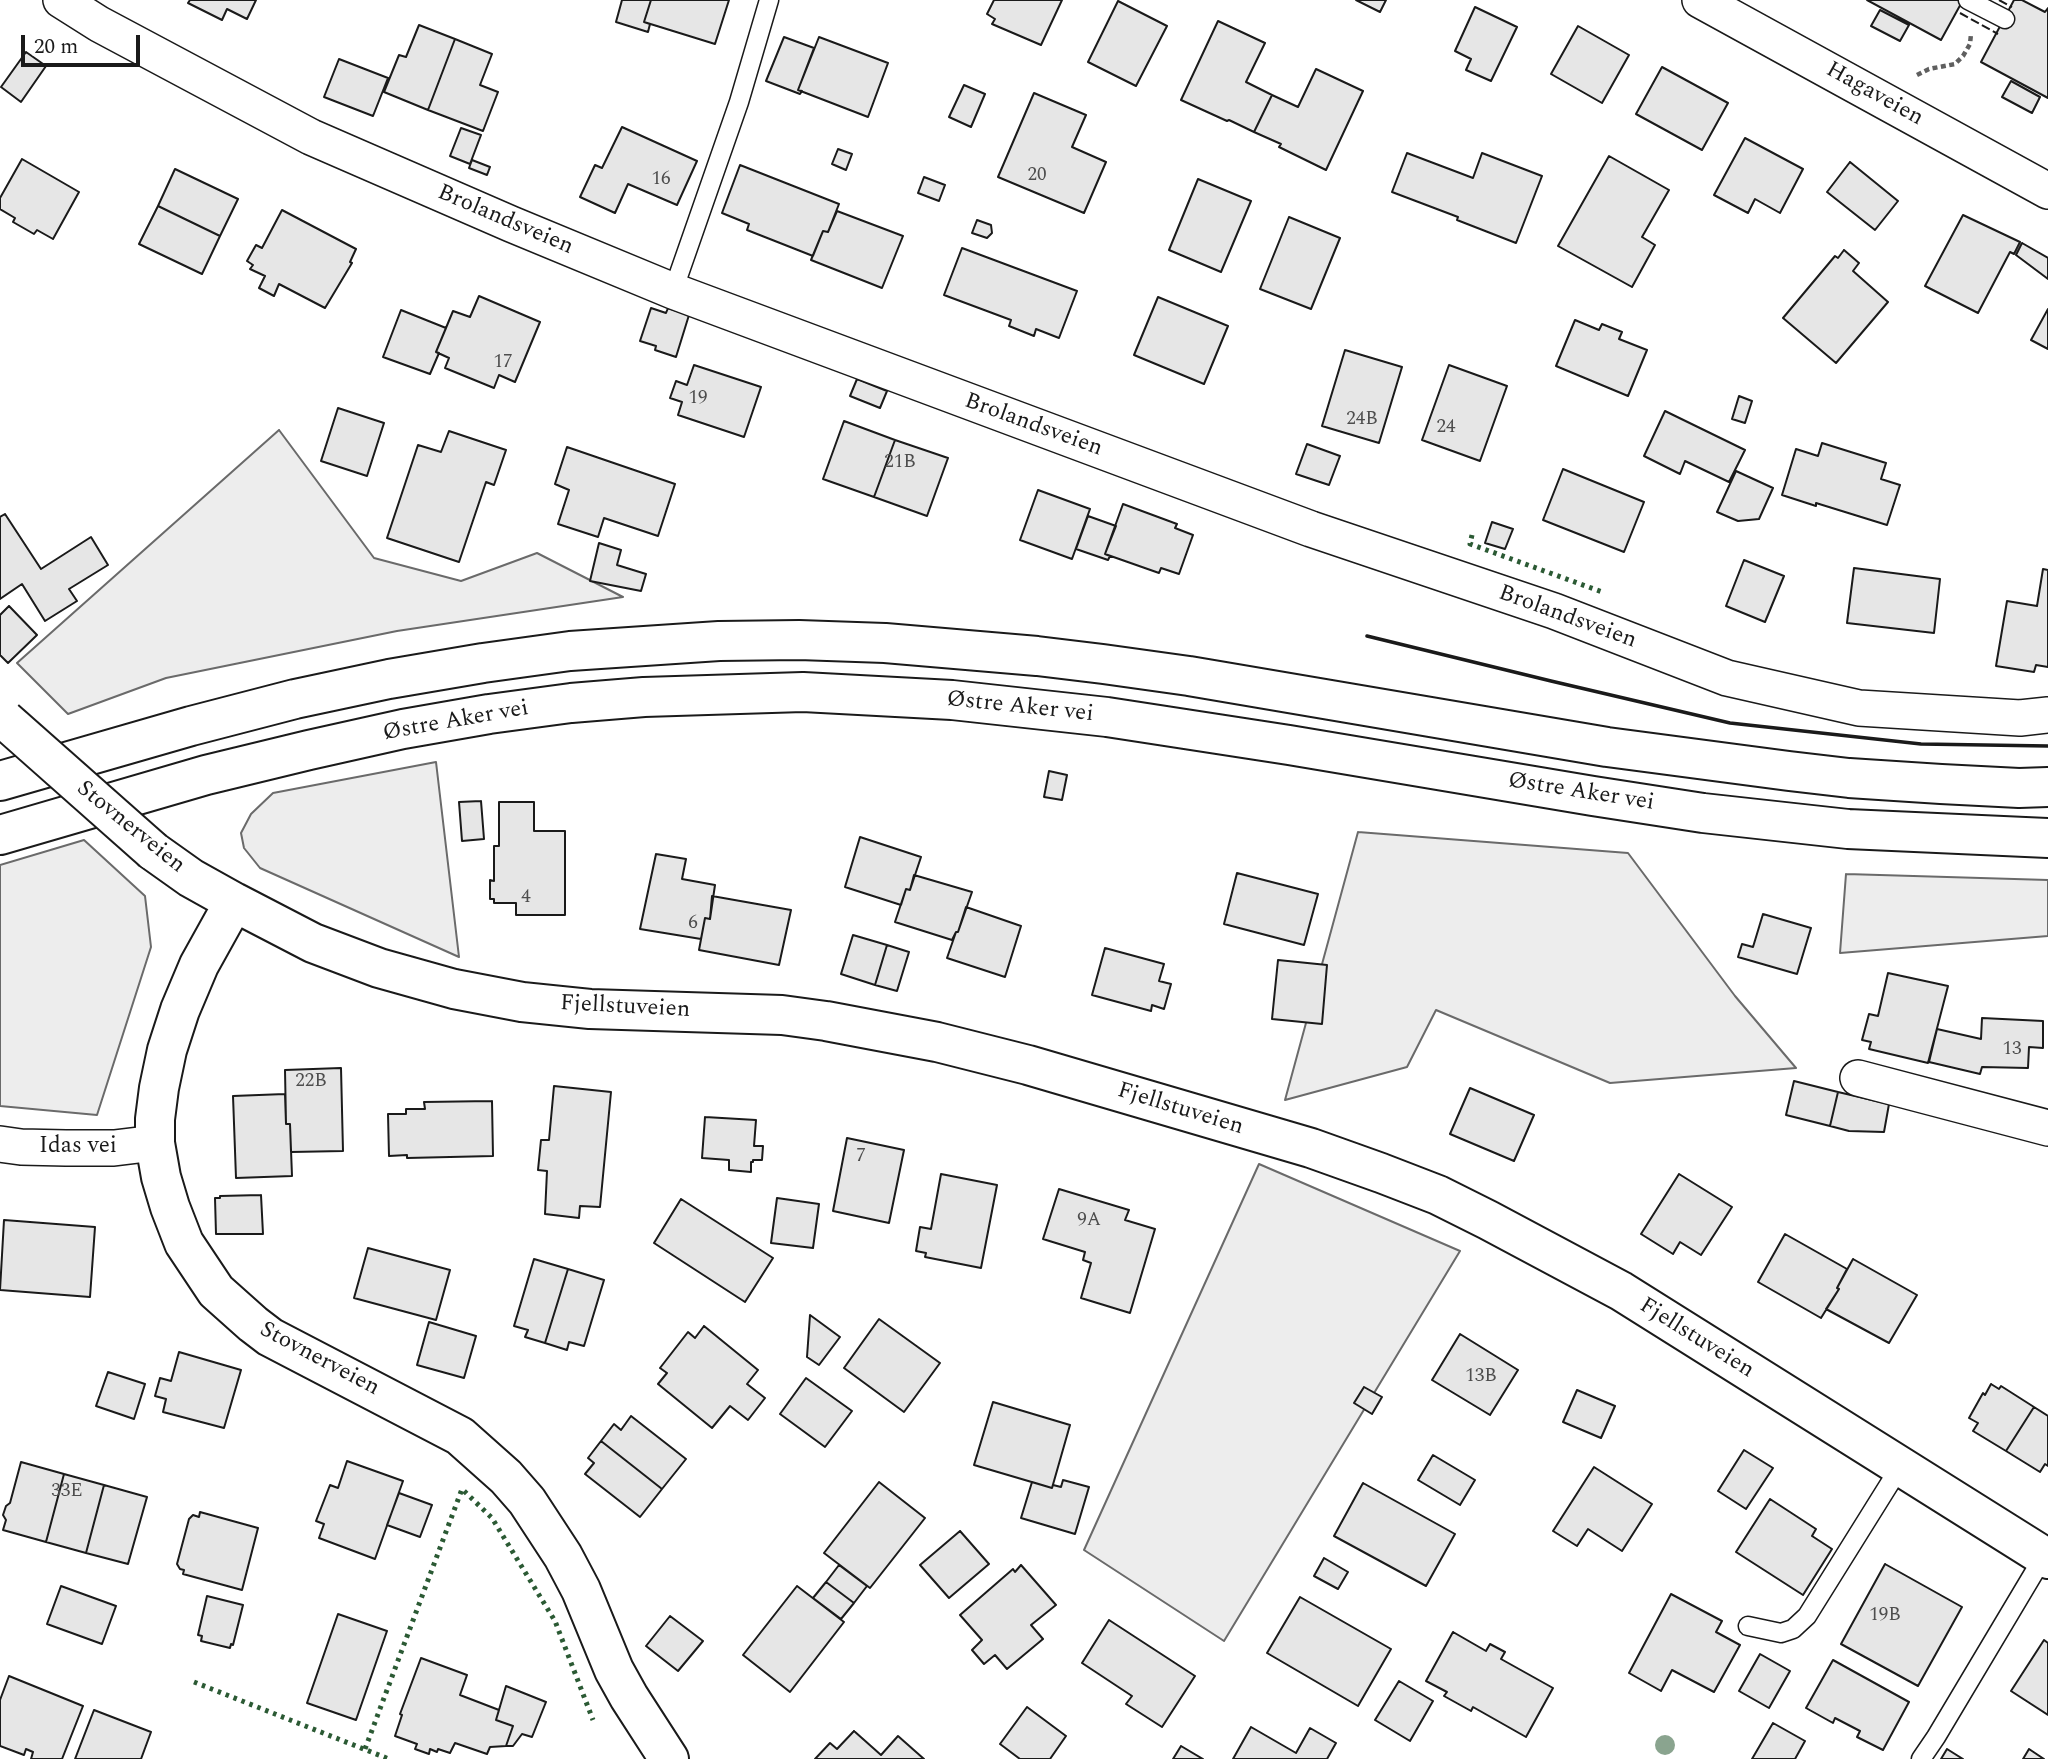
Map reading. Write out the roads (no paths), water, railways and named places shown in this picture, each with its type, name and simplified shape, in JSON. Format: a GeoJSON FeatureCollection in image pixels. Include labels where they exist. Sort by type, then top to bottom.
{"type":"FeatureCollection","features":[{"type":"Feature","properties":{"kind":"main road"},"geometry":{"type":"LineString","coordinates":[[0,781],[295,698],[389,678],[570,651],[719,641],[799,640],[885,643],[1115,665],[1607,747],[1849,778],[2019,788],[2048,787]]}},
{"type":"Feature","properties":{"kind":"main road","name":"Østre Aker vei"},"geometry":{"type":"LineString","coordinates":[[0,835],[206,775],[323,747],[489,714],[644,697],[803,692],[952,700],[1107,717],[1730,816],[1848,829],[2048,838]]}},
{"type":"Feature","properties":{"kind":"main road","name":"Stovnerveien"},"geometry":{"type":"LineString","coordinates":[[2,718],[153,851],[191,878],[234,902],[199,965],[180,1010],[167,1050],[155,1119],[155,1143],[161,1177],[184,1243],[216,1291],[270,1337],[460,1436],[506,1477],[527,1501],[563,1556],[614,1670],[669,1759]]}},
{"type":"Feature","properties":{"kind":"main road","name":"Fjellstuveien"},"geometry":{"type":"LineString","coordinates":[[234,902],[313,943],[379,968],[454,989],[522,1002],[590,1009],[782,1015],[826,1021],[937,1042],[1028,1065],[1311,1148],[1438,1195],[1557,1255],[1620,1291],[2046,1558]]}},
{"type":"Feature","properties":{"kind":"street","name":"Brolandsveien"},"geometry":{"type":"LineString","coordinates":[[61,0],[311,136],[510,224],[673,291],[1311,529],[1554,611],[1727,678],[1859,708],[2020,718],[2048,715]]}},
{"type":"Feature","properties":{"kind":"street","name":"Hagaveien"},"geometry":{"type":"LineString","coordinates":[[1700,0],[2048,191]]}},
{"type":"Feature","properties":{"kind":"street"},"geometry":{"type":"LineString","coordinates":[[1858,1078],[2048,1128]]}},
{"type":"Feature","properties":{"kind":"street","name":"Idas vei"},"geometry":{"type":"LineString","coordinates":[[0,1144],[22,1147],[114,1148],[155,1143]]}},
{"type":"Feature","properties":{"kind":"lane"},"geometry":{"type":"LineString","coordinates":[[673,291],[738,102],[769,0]]}},
{"type":"Feature","properties":{"kind":"lane"},"geometry":{"type":"LineString","coordinates":[[1968,0],[2005,19]]}},
{"type":"Feature","properties":{"kind":"lane"},"geometry":{"type":"LineString","coordinates":[[1748,1626],[1781,1633],[1793,1629],[1807,1616],[1900,1467]]}},
{"type":"Feature","properties":{"kind":"lane","name":"Fjellstuveien"},"geometry":{"type":"LineString","coordinates":[[1921,1759],[2046,1558]]}}]}
